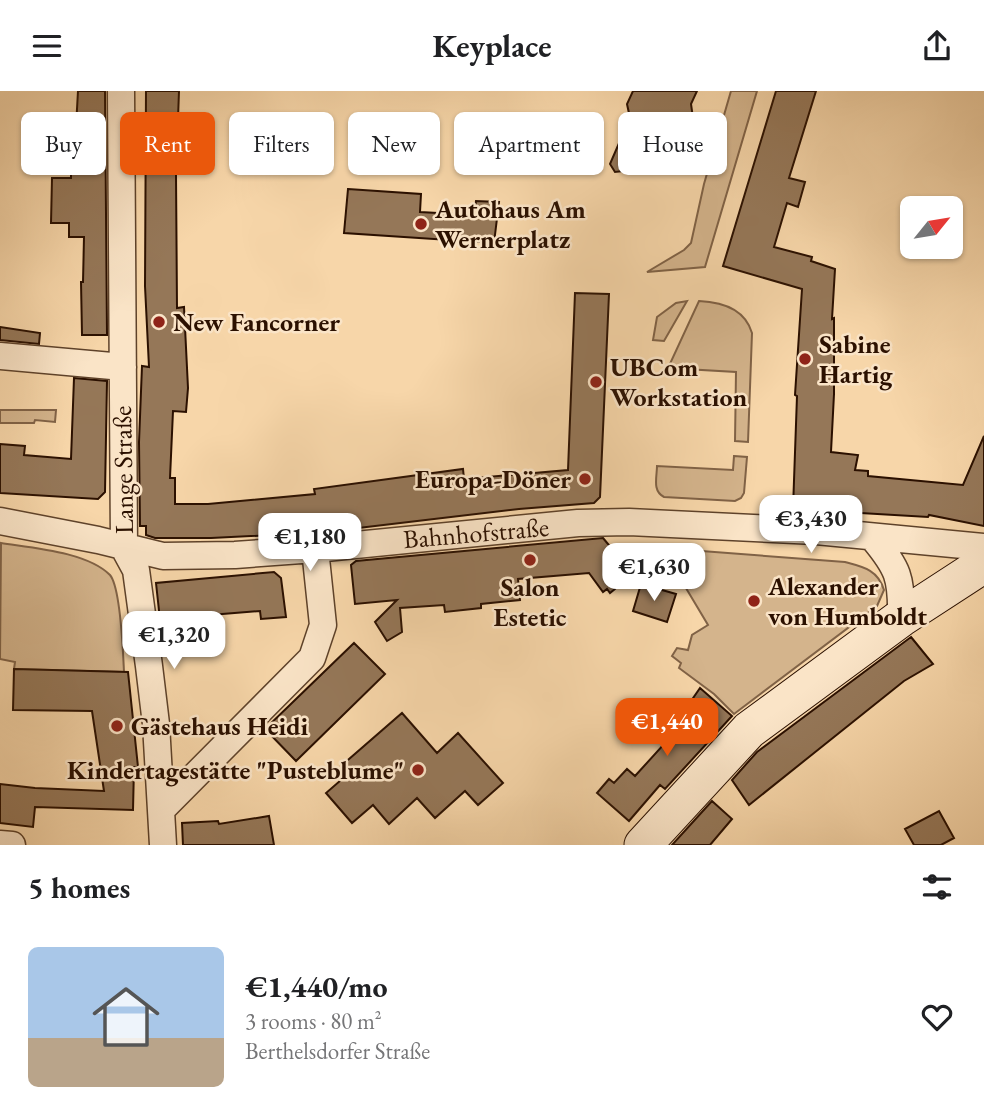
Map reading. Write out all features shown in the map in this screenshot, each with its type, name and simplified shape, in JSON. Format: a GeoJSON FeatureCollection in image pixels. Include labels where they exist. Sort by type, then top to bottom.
{"type":"FeatureCollection","features":[{"type":"Feature","properties":{"kind":"street","name":"Lange Straße"},"geometry":{"type":"LineString","coordinates":[[121,91],[124,548],[136,570],[142,611],[156,724],[163,845]]}},
{"type":"Feature","properties":{"kind":"street"},"geometry":{"type":"LineString","coordinates":[[0,356],[122,367]]}},
{"type":"Feature","properties":{"kind":"street","name":"Bahnhofstraße"},"geometry":{"type":"LineString","coordinates":[[0,521],[163,556],[235,555],[578,523],[629,522],[816,531],[984,547]]}},
{"type":"Feature","properties":{"kind":"street"},"geometry":{"type":"LineString","coordinates":[[873,538],[896,569],[902,589],[901,618]]}},
{"type":"Feature","properties":{"kind":"street"},"geometry":{"type":"LineString","coordinates":[[160,810],[312,658],[323,625],[315,549]]}},
{"type":"Feature","properties":{"kind":"street"},"geometry":{"type":"LineString","coordinates":[[643,845],[749,730],[901,618],[984,564]]}},
{"type":"Feature","properties":{"kind":"street"},"geometry":{"type":"LineString","coordinates":[[0,843],[12,845]]}},
{"type":"Feature","properties":{"kind":"shaded area"},"geometry":{"type":"Polygon","coordinates":[[[731,91],[757,91],[705,267],[647,272],[691,243],[707,175],[727,175],[725,112],[731,91]]]}},
{"type":"Feature","properties":{"kind":"shaded area"},"geometry":{"type":"Polygon","coordinates":[[[687,301],[664,341],[653,340],[657,317],[676,303],[687,301]]]}},
{"type":"Feature","properties":{"kind":"shaded area"},"geometry":{"type":"Polygon","coordinates":[[[699,301],[732,308],[744,318],[752,333],[748,442],[735,441],[736,372],[668,368],[699,301]]]}},
{"type":"Feature","properties":{"kind":"shaded area"},"geometry":{"type":"Polygon","coordinates":[[[0,410],[56,410],[55,422],[35,420],[34,423],[0,423],[0,410]]]}},
{"type":"Feature","properties":{"kind":"shaded area"},"geometry":{"type":"Polygon","coordinates":[[[734,456],[747,457],[744,493],[735,501],[664,497],[658,491],[657,466],[733,470],[734,456]]]}},
{"type":"Feature","properties":{"kind":"shaded area"},"geometry":{"type":"Polygon","coordinates":[[[1,543],[74,556],[100,567],[110,575],[119,606],[124,672],[14,669],[15,662],[0,659],[1,543]]]}},
{"type":"Feature","properties":{"kind":"shaded area"},"geometry":{"type":"Polygon","coordinates":[[[662,548],[845,562],[874,574],[884,590],[877,606],[734,714],[714,694],[679,668],[681,663],[672,656],[677,648],[688,650],[692,635],[708,625],[662,548]]]}},
{"type":"Feature","properties":{"kind":"building"},"geometry":{"type":"Polygon","coordinates":[[[78,91],[105,91],[105,112],[77,112],[78,91]]]}},
{"type":"Feature","properties":{"kind":"building"},"geometry":{"type":"Polygon","coordinates":[[[146,91],[179,91],[178,112],[146,112],[146,91]]]}},
{"type":"Feature","properties":{"kind":"building"},"geometry":{"type":"Polygon","coordinates":[[[633,91],[697,91],[691,104],[692,112],[629,112],[627,104],[633,91]]]}},
{"type":"Feature","properties":{"kind":"building"},"geometry":{"type":"Polygon","coordinates":[[[776,91],[816,91],[789,178],[805,182],[798,207],[787,203],[774,247],[812,257],[811,261],[835,269],[831,452],[858,455],[855,470],[868,471],[868,476],[963,485],[984,436],[984,526],[929,515],[793,509],[795,395],[802,289],[723,266],[776,91]]]}},
{"type":"Feature","properties":{"kind":"building"},"geometry":{"type":"Polygon","coordinates":[[[618,146],[618,172],[615,172],[610,164],[618,146]]]}},
{"type":"Feature","properties":{"kind":"building"},"geometry":{"type":"Polygon","coordinates":[[[71,175],[106,175],[107,335],[82,335],[84,237],[69,237],[69,223],[51,223],[52,178],[71,178],[71,175]]]}},
{"type":"Feature","properties":{"kind":"building"},"geometry":{"type":"Polygon","coordinates":[[[146,175],[176,175],[177,308],[184,307],[188,388],[186,412],[173,411],[170,478],[175,478],[175,504],[208,504],[315,494],[314,489],[463,469],[464,479],[568,470],[575,293],[609,294],[600,497],[594,503],[316,533],[211,538],[155,538],[146,535],[146,526],[140,526],[139,442],[142,366],[149,367],[145,286],[146,175]]]}},
{"type":"Feature","properties":{"kind":"building","name":"Autohaus Am Wernerplatz"},"geometry":{"type":"Polygon","coordinates":[[[348,189],[421,194],[420,212],[474,215],[476,201],[499,202],[494,243],[344,233],[348,189]]]}},
{"type":"Feature","properties":{"kind":"building"},"geometry":{"type":"Polygon","coordinates":[[[0,327],[40,333],[39,344],[0,340],[0,327]]]}},
{"type":"Feature","properties":{"kind":"building"},"geometry":{"type":"Polygon","coordinates":[[[74,378],[107,381],[105,492],[98,499],[0,493],[0,444],[25,446],[24,455],[71,459],[74,378]]]}},
{"type":"Feature","properties":{"kind":"building"},"geometry":{"type":"Polygon","coordinates":[[[603,538],[633,574],[610,593],[607,589],[603,592],[589,573],[518,579],[520,600],[481,604],[481,608],[445,612],[444,605],[400,608],[402,632],[387,641],[375,622],[397,600],[355,604],[351,565],[356,561],[603,538]]]}},
{"type":"Feature","properties":{"kind":"building"},"geometry":{"type":"Polygon","coordinates":[[[274,572],[281,578],[286,617],[261,619],[260,611],[186,617],[187,626],[161,629],[156,583],[274,572]]]}},
{"type":"Feature","properties":{"kind":"building"},"geometry":{"type":"Polygon","coordinates":[[[641,584],[676,594],[667,622],[633,611],[641,584]]]}},
{"type":"Feature","properties":{"kind":"building"},"geometry":{"type":"Polygon","coordinates":[[[911,637],[933,664],[904,681],[749,805],[732,780],[757,752],[911,637]]]}},
{"type":"Feature","properties":{"kind":"building"},"geometry":{"type":"Polygon","coordinates":[[[354,643],[385,674],[296,761],[265,729],[354,643]]]}},
{"type":"Feature","properties":{"kind":"building"},"geometry":{"type":"Polygon","coordinates":[[[14,669],[128,672],[138,767],[134,767],[133,810],[35,807],[33,827],[0,823],[0,784],[104,791],[92,711],[13,710],[14,669]]]}},
{"type":"Feature","properties":{"kind":"building"},"geometry":{"type":"Polygon","coordinates":[[[700,688],[732,716],[665,789],[660,785],[629,821],[597,793],[609,779],[614,783],[627,769],[635,776],[696,709],[689,704],[700,688]]]}},
{"type":"Feature","properties":{"kind":"building","name":"Kindertagestätte \"Pusteblume\""},"geometry":{"type":"Polygon","coordinates":[[[402,713],[437,753],[458,733],[503,783],[478,805],[465,791],[435,818],[417,798],[389,824],[373,805],[352,823],[326,793],[348,774],[341,766],[402,713]]]}},
{"type":"Feature","properties":{"kind":"building"},"geometry":{"type":"Polygon","coordinates":[[[712,801],[732,819],[710,845],[672,845],[712,801]]]}},
{"type":"Feature","properties":{"kind":"building"},"geometry":{"type":"Polygon","coordinates":[[[939,811],[954,838],[941,845],[914,845],[905,829],[939,811]]]}},
{"type":"Feature","properties":{"kind":"building"},"geometry":{"type":"Polygon","coordinates":[[[269,816],[274,845],[183,845],[182,823],[218,821],[219,824],[269,816]]]}},
{"type":"Feature","properties":{"kind":"place","name":"Autohaus Am Wernerplatz"},"geometry":{"type":"Point","coordinates":[421,224]}},
{"type":"Feature","properties":{"kind":"place","name":"New Fancorner"},"geometry":{"type":"Point","coordinates":[159,322]}},
{"type":"Feature","properties":{"kind":"place","name":"Sabine Hartig"},"geometry":{"type":"Point","coordinates":[805,359]}},
{"type":"Feature","properties":{"kind":"place","name":"UBCom Workstation"},"geometry":{"type":"Point","coordinates":[596,382]}},
{"type":"Feature","properties":{"kind":"place","name":"Europa-Döner"},"geometry":{"type":"Point","coordinates":[585,479]}},
{"type":"Feature","properties":{"kind":"place","name":"Salon Estetic"},"geometry":{"type":"Point","coordinates":[530,560]}},
{"type":"Feature","properties":{"kind":"place","name":"Alexander von Humboldt"},"geometry":{"type":"Point","coordinates":[754,601]}},
{"type":"Feature","properties":{"kind":"place","name":"Gästehaus Heidi"},"geometry":{"type":"Point","coordinates":[117,726]}},
{"type":"Feature","properties":{"kind":"place","name":"Kindertagestätte \"Pusteblume\""},"geometry":{"type":"Point","coordinates":[418,770]}}]}
